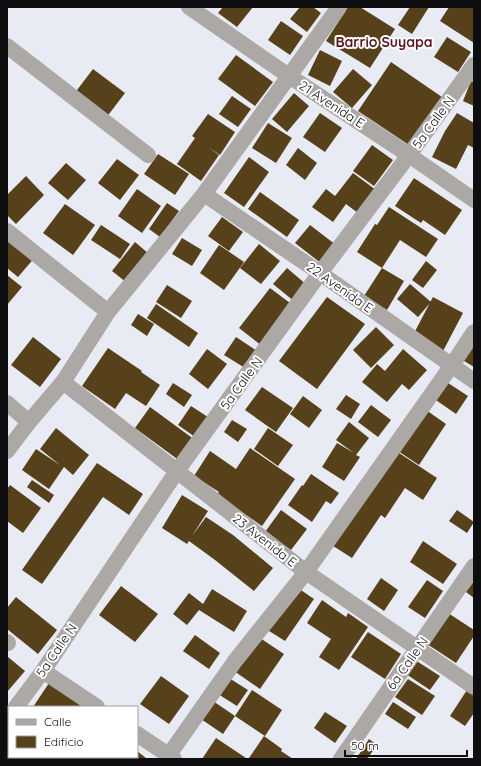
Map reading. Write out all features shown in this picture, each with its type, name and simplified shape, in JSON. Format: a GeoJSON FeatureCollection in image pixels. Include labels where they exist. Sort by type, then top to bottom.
{"type":"FeatureCollection","features":[{"type":"Feature","properties":{"kind":"street","name":"21 Avenida E"},"geometry":{"type":"LineString","coordinates":[[189,7],[289,76],[410,155],[474,200]]}},
{"type":"Feature","properties":{"kind":"street"},"geometry":{"type":"LineString","coordinates":[[7,451],[63,382],[108,312],[204,194],[339,7]]}},
{"type":"Feature","properties":{"kind":"street"},"geometry":{"type":"LineString","coordinates":[[7,46],[148,155]]}},
{"type":"Feature","properties":{"kind":"street","name":"5a Calle N"},"geometry":{"type":"LineString","coordinates":[[17,706],[177,471],[320,273],[410,155],[474,65]]}},
{"type":"Feature","properties":{"kind":"street","name":"22 Avenida E"},"geometry":{"type":"LineString","coordinates":[[204,194],[474,381]]}},
{"type":"Feature","properties":{"kind":"street"},"geometry":{"type":"LineString","coordinates":[[7,231],[108,312]]}},
{"type":"Feature","properties":{"kind":"street"},"geometry":{"type":"LineString","coordinates":[[138,735],[170,758],[235,661],[306,572],[474,332]]}},
{"type":"Feature","properties":{"kind":"street","name":"23 Avenida E"},"geometry":{"type":"LineString","coordinates":[[63,382],[306,572],[474,687]]}},
{"type":"Feature","properties":{"kind":"street"},"geometry":{"type":"LineString","coordinates":[[7,403],[29,422]]}},
{"type":"Feature","properties":{"kind":"street","name":"6a Calle N"},"geometry":{"type":"LineString","coordinates":[[341,759],[474,566]]}},
{"type":"Feature","properties":{"kind":"street"},"geometry":{"type":"LineString","coordinates":[[42,671],[95,706]]}},
{"type":"Feature","properties":{"kind":"building"},"geometry":{"type":"Polygon","coordinates":[[[223,7],[253,7],[237,27],[218,13],[223,7]]]}},
{"type":"Feature","properties":{"kind":"building"},"geometry":{"type":"Polygon","coordinates":[[[300,7],[313,7],[321,13],[307,32],[290,19],[300,7]]]}},
{"type":"Feature","properties":{"kind":"building"},"geometry":{"type":"Polygon","coordinates":[[[348,7],[360,7],[395,29],[370,68],[326,41],[348,7]]]}},
{"type":"Feature","properties":{"kind":"building"},"geometry":{"type":"Polygon","coordinates":[[[410,7],[429,7],[412,34],[398,25],[410,7]]]}},
{"type":"Feature","properties":{"kind":"building"},"geometry":{"type":"Polygon","coordinates":[[[449,7],[474,8],[474,43],[440,21],[449,7]]]}},
{"type":"Feature","properties":{"kind":"building"},"geometry":{"type":"Polygon","coordinates":[[[281,21],[303,36],[290,55],[268,40],[281,21]]]}},
{"type":"Feature","properties":{"kind":"building"},"geometry":{"type":"Polygon","coordinates":[[[447,37],[471,52],[458,72],[434,57],[447,37]]]}},
{"type":"Feature","properties":{"kind":"building"},"geometry":{"type":"Polygon","coordinates":[[[320,50],[342,61],[330,86],[308,75],[320,50]]]}},
{"type":"Feature","properties":{"kind":"building"},"geometry":{"type":"Polygon","coordinates":[[[236,55],[273,82],[255,106],[218,79],[236,55]]]}},
{"type":"Feature","properties":{"kind":"building"},"geometry":{"type":"Polygon","coordinates":[[[391,62],[442,97],[409,145],[358,111],[391,62]]]}},
{"type":"Feature","properties":{"kind":"building"},"geometry":{"type":"Polygon","coordinates":[[[93,69],[125,93],[106,118],[74,94],[93,69]]]}},
{"type":"Feature","properties":{"kind":"building"},"geometry":{"type":"Polygon","coordinates":[[[353,69],[372,85],[352,108],[333,92],[353,69]]]}},
{"type":"Feature","properties":{"kind":"building"},"geometry":{"type":"Polygon","coordinates":[[[471,81],[474,82],[474,106],[463,101],[471,81]]]}},
{"type":"Feature","properties":{"kind":"building"},"geometry":{"type":"Polygon","coordinates":[[[294,93],[309,106],[287,132],[272,119],[294,93]]]}},
{"type":"Feature","properties":{"kind":"building"},"geometry":{"type":"Polygon","coordinates":[[[232,96],[251,109],[238,127],[219,114],[232,96]]]}},
{"type":"Feature","properties":{"kind":"building"},"geometry":{"type":"Polygon","coordinates":[[[320,113],[342,128],[325,152],[303,137],[320,113]]]}},
{"type":"Feature","properties":{"kind":"building"},"geometry":{"type":"Polygon","coordinates":[[[457,113],[474,123],[474,148],[468,145],[456,169],[432,157],[445,131],[457,113]]]}},
{"type":"Feature","properties":{"kind":"building"},"geometry":{"type":"Polygon","coordinates":[[[208,114],[235,132],[220,155],[208,147],[219,155],[201,181],[177,164],[195,138],[192,136],[208,114]]]}},
{"type":"Feature","properties":{"kind":"building"},"geometry":{"type":"Polygon","coordinates":[[[268,123],[292,138],[276,163],[252,148],[268,123]]]}},
{"type":"Feature","properties":{"kind":"building"},"geometry":{"type":"Polygon","coordinates":[[[372,145],[393,160],[374,186],[353,171],[372,145]]]}},
{"type":"Feature","properties":{"kind":"building"},"geometry":{"type":"Polygon","coordinates":[[[298,148],[317,163],[305,180],[286,165],[298,148]]]}},
{"type":"Feature","properties":{"kind":"building"},"geometry":{"type":"Polygon","coordinates":[[[158,154],[189,174],[175,195],[144,174],[158,154]]]}},
{"type":"Feature","properties":{"kind":"building"},"geometry":{"type":"Polygon","coordinates":[[[249,157],[269,172],[244,207],[224,193],[249,157]]]}},
{"type":"Feature","properties":{"kind":"building"},"geometry":{"type":"Polygon","coordinates":[[[117,159],[139,175],[120,200],[98,183],[117,159]]]}},
{"type":"Feature","properties":{"kind":"building"},"geometry":{"type":"Polygon","coordinates":[[[66,163],[86,180],[68,200],[48,183],[66,163]]]}},
{"type":"Feature","properties":{"kind":"building"},"geometry":{"type":"Polygon","coordinates":[[[353,173],[376,190],[358,213],[346,204],[333,222],[312,207],[326,189],[335,196],[353,173]]]}},
{"type":"Feature","properties":{"kind":"building"},"geometry":{"type":"Polygon","coordinates":[[[26,176],[44,195],[16,224],[7,215],[7,195],[26,176]]]}},
{"type":"Feature","properties":{"kind":"building"},"geometry":{"type":"Polygon","coordinates":[[[414,178],[462,210],[445,235],[423,220],[421,223],[395,206],[414,178]]]}},
{"type":"Feature","properties":{"kind":"building"},"geometry":{"type":"Polygon","coordinates":[[[137,189],[161,206],[142,233],[118,216],[137,189]]]}},
{"type":"Feature","properties":{"kind":"building"},"geometry":{"type":"Polygon","coordinates":[[[260,192],[299,220],[287,237],[248,209],[260,192]]]}},
{"type":"Feature","properties":{"kind":"building"},"geometry":{"type":"Polygon","coordinates":[[[167,203],[179,211],[160,237],[149,229],[167,203]]]}},
{"type":"Feature","properties":{"kind":"building"},"geometry":{"type":"Polygon","coordinates":[[[65,204],[95,225],[73,255],[43,233],[65,204]]]}},
{"type":"Feature","properties":{"kind":"building"},"geometry":{"type":"Polygon","coordinates":[[[389,207],[438,239],[426,257],[400,240],[382,268],[357,252],[375,224],[377,225],[389,207]]]}},
{"type":"Feature","properties":{"kind":"building"},"geometry":{"type":"Polygon","coordinates":[[[222,217],[243,232],[229,251],[208,236],[222,217]]]}},
{"type":"Feature","properties":{"kind":"building"},"geometry":{"type":"Polygon","coordinates":[[[101,225],[130,244],[120,259],[91,240],[101,225]]]}},
{"type":"Feature","properties":{"kind":"building"},"geometry":{"type":"Polygon","coordinates":[[[310,225],[336,245],[322,264],[295,243],[310,225]]]}},
{"type":"Feature","properties":{"kind":"building"},"geometry":{"type":"Polygon","coordinates":[[[7,232],[36,256],[18,277],[7,268],[7,232]]]}},
{"type":"Feature","properties":{"kind":"building"},"geometry":{"type":"Polygon","coordinates":[[[182,238],[202,250],[192,266],[172,254],[182,238]]]}},
{"type":"Feature","properties":{"kind":"building"},"geometry":{"type":"Polygon","coordinates":[[[135,242],[149,254],[126,282],[112,271],[135,242]]]}},
{"type":"Feature","properties":{"kind":"building"},"geometry":{"type":"Polygon","coordinates":[[[259,244],[280,261],[261,284],[240,268],[259,244]]]}},
{"type":"Feature","properties":{"kind":"building"},"geometry":{"type":"Polygon","coordinates":[[[219,245],[244,262],[224,290],[200,273],[219,245]]]}},
{"type":"Feature","properties":{"kind":"building"},"geometry":{"type":"Polygon","coordinates":[[[426,261],[437,270],[423,288],[412,280],[426,261]]]}},
{"type":"Feature","properties":{"kind":"building"},"geometry":{"type":"Polygon","coordinates":[[[287,268],[308,286],[295,302],[273,284],[287,268]]]}},
{"type":"Feature","properties":{"kind":"building"},"geometry":{"type":"Polygon","coordinates":[[[382,268],[404,281],[387,310],[364,296],[382,268]]]}},
{"type":"Feature","properties":{"kind":"building"},"geometry":{"type":"Polygon","coordinates":[[[7,275],[22,287],[7,305],[7,275]]]}},
{"type":"Feature","properties":{"kind":"building"},"geometry":{"type":"Polygon","coordinates":[[[410,284],[431,302],[418,317],[397,299],[410,284]]]}},
{"type":"Feature","properties":{"kind":"building"},"geometry":{"type":"Polygon","coordinates":[[[167,285],[192,301],[181,318],[156,302],[167,285]]]}},
{"type":"Feature","properties":{"kind":"building"},"geometry":{"type":"Polygon","coordinates":[[[270,288],[294,306],[262,346],[239,328],[270,288]]]}},
{"type":"Feature","properties":{"kind":"building"},"geometry":{"type":"Polygon","coordinates":[[[327,297],[365,324],[317,389],[279,361],[327,297]]]}},
{"type":"Feature","properties":{"kind":"building"},"geometry":{"type":"Polygon","coordinates":[[[433,297],[463,313],[442,353],[412,337],[433,297]]]}},
{"type":"Feature","properties":{"kind":"building"},"geometry":{"type":"Polygon","coordinates":[[[156,304],[198,333],[189,347],[147,318],[156,304]]]}},
{"type":"Feature","properties":{"kind":"building"},"geometry":{"type":"Polygon","coordinates":[[[138,314],[154,324],[147,336],[131,325],[138,314]]]}},
{"type":"Feature","properties":{"kind":"building"},"geometry":{"type":"Polygon","coordinates":[[[376,327],[394,345],[371,368],[353,350],[376,327]]]}},
{"type":"Feature","properties":{"kind":"building"},"geometry":{"type":"Polygon","coordinates":[[[33,337],[61,359],[40,387],[11,365],[33,337]]]}},
{"type":"Feature","properties":{"kind":"building"},"geometry":{"type":"Polygon","coordinates":[[[236,337],[257,351],[245,368],[224,355],[236,337]]]}},
{"type":"Feature","properties":{"kind":"building"},"geometry":{"type":"Polygon","coordinates":[[[474,343],[474,367],[459,358],[474,343]]]}},
{"type":"Feature","properties":{"kind":"building"},"geometry":{"type":"Polygon","coordinates":[[[108,348],[160,385],[146,406],[126,393],[115,409],[82,386],[108,348]]]}},
{"type":"Feature","properties":{"kind":"building"},"geometry":{"type":"Polygon","coordinates":[[[207,349],[227,364],[208,389],[189,374],[207,349]]]}},
{"type":"Feature","properties":{"kind":"building"},"geometry":{"type":"Polygon","coordinates":[[[403,349],[427,370],[409,390],[402,384],[387,402],[362,382],[377,364],[385,371],[403,349]]]}},
{"type":"Feature","properties":{"kind":"building"},"geometry":{"type":"Polygon","coordinates":[[[445,381],[468,396],[456,414],[433,398],[445,381]]]}},
{"type":"Feature","properties":{"kind":"building"},"geometry":{"type":"Polygon","coordinates":[[[173,383],[192,395],[184,407],[166,394],[173,383]]]}},
{"type":"Feature","properties":{"kind":"building"},"geometry":{"type":"Polygon","coordinates":[[[262,387],[293,408],[276,432],[245,410],[262,387]]]}},
{"type":"Feature","properties":{"kind":"building"},"geometry":{"type":"Polygon","coordinates":[[[346,395],[360,404],[351,419],[336,409],[346,395]]]}},
{"type":"Feature","properties":{"kind":"building"},"geometry":{"type":"Polygon","coordinates":[[[303,396],[322,410],[309,428],[290,414],[303,396]]]}},
{"type":"Feature","properties":{"kind":"building"},"geometry":{"type":"Polygon","coordinates":[[[371,405],[391,420],[378,437],[358,422],[371,405]]]}},
{"type":"Feature","properties":{"kind":"building"},"geometry":{"type":"Polygon","coordinates":[[[191,406],[211,419],[198,439],[178,425],[191,406]]]}},
{"type":"Feature","properties":{"kind":"building"},"geometry":{"type":"Polygon","coordinates":[[[150,407],[195,440],[180,461],[135,428],[150,407]]]}},
{"type":"Feature","properties":{"kind":"building"},"geometry":{"type":"Polygon","coordinates":[[[426,410],[446,424],[419,465],[398,451],[426,410]]]}},
{"type":"Feature","properties":{"kind":"building"},"geometry":{"type":"Polygon","coordinates":[[[232,420],[247,429],[238,442],[224,432],[232,420]]]}},
{"type":"Feature","properties":{"kind":"building"},"geometry":{"type":"Polygon","coordinates":[[[349,422],[369,438],[356,455],[360,457],[344,481],[322,467],[337,443],[354,453],[336,440],[349,422]]]}},
{"type":"Feature","properties":{"kind":"building"},"geometry":{"type":"Polygon","coordinates":[[[56,428],[89,455],[73,475],[64,467],[49,489],[22,470],[36,449],[60,465],[40,449],[56,428]]]}},
{"type":"Feature","properties":{"kind":"building"},"geometry":{"type":"Polygon","coordinates":[[[268,428],[293,445],[278,466],[254,449],[268,428]]]}},
{"type":"Feature","properties":{"kind":"building"},"geometry":{"type":"Polygon","coordinates":[[[250,448],[295,479],[262,526],[217,495],[219,492],[194,476],[210,451],[236,469],[250,448]]]}},
{"type":"Feature","properties":{"kind":"building"},"geometry":{"type":"Polygon","coordinates":[[[396,451],[437,478],[423,500],[405,488],[385,518],[381,515],[352,558],[330,544],[396,451]]]}},
{"type":"Feature","properties":{"kind":"building"},"geometry":{"type":"Polygon","coordinates":[[[97,463],[143,494],[129,515],[103,497],[42,584],[22,570],[97,463]]]}},
{"type":"Feature","properties":{"kind":"building"},"geometry":{"type":"Polygon","coordinates":[[[311,474],[339,493],[331,504],[326,501],[312,522],[288,505],[311,474]]]}},
{"type":"Feature","properties":{"kind":"building"},"geometry":{"type":"Polygon","coordinates":[[[32,480],[54,495],[49,503],[27,487],[32,480]]]}},
{"type":"Feature","properties":{"kind":"building"},"geometry":{"type":"Polygon","coordinates":[[[10,485],[41,508],[23,533],[7,521],[7,489],[10,485]]]}},
{"type":"Feature","properties":{"kind":"building"},"geometry":{"type":"Polygon","coordinates":[[[182,495],[208,511],[192,536],[206,517],[233,535],[273,568],[254,591],[189,541],[187,544],[162,528],[182,495]]]}},
{"type":"Feature","properties":{"kind":"building"},"geometry":{"type":"Polygon","coordinates":[[[281,510],[307,529],[291,550],[265,532],[281,510]]]}},
{"type":"Feature","properties":{"kind":"building"},"geometry":{"type":"Polygon","coordinates":[[[457,510],[474,522],[467,533],[449,521],[457,510]]]}},
{"type":"Feature","properties":{"kind":"building"},"geometry":{"type":"Polygon","coordinates":[[[423,541],[457,564],[443,584],[410,562],[423,541]]]}},
{"type":"Feature","properties":{"kind":"building"},"geometry":{"type":"Polygon","coordinates":[[[381,578],[398,590],[384,611],[367,599],[381,578]]]}},
{"type":"Feature","properties":{"kind":"building"},"geometry":{"type":"Polygon","coordinates":[[[427,580],[443,591],[425,618],[408,607],[427,580]]]}},
{"type":"Feature","properties":{"kind":"building"},"geometry":{"type":"Polygon","coordinates":[[[474,581],[474,598],[466,592],[474,581]]]}},
{"type":"Feature","properties":{"kind":"building"},"geometry":{"type":"Polygon","coordinates":[[[121,586],[158,614],[135,642],[99,615],[121,586]]]}},
{"type":"Feature","properties":{"kind":"building"},"geometry":{"type":"Polygon","coordinates":[[[295,586],[314,599],[285,641],[266,629],[295,586]]]}},
{"type":"Feature","properties":{"kind":"building"},"geometry":{"type":"Polygon","coordinates":[[[212,589],[247,611],[234,632],[199,610],[187,625],[173,614],[189,593],[203,604],[212,589]]]}},
{"type":"Feature","properties":{"kind":"building"},"geometry":{"type":"Polygon","coordinates":[[[16,597],[57,630],[38,654],[7,629],[7,608],[16,597]]]}},
{"type":"Feature","properties":{"kind":"building"},"geometry":{"type":"Polygon","coordinates":[[[322,600],[346,617],[348,613],[368,627],[339,670],[319,657],[331,639],[307,623],[322,600]]]}},
{"type":"Feature","properties":{"kind":"building"},"geometry":{"type":"Polygon","coordinates":[[[445,611],[474,630],[474,636],[456,663],[424,642],[445,611]]]}},
{"type":"Feature","properties":{"kind":"building"},"geometry":{"type":"Polygon","coordinates":[[[368,632],[401,654],[385,679],[351,657],[368,632]]]}},
{"type":"Feature","properties":{"kind":"building"},"geometry":{"type":"Polygon","coordinates":[[[195,635],[220,653],[209,669],[183,651],[195,635]]]}},
{"type":"Feature","properties":{"kind":"building"},"geometry":{"type":"Polygon","coordinates":[[[257,636],[284,654],[260,689],[234,671],[257,636]]]}},
{"type":"Feature","properties":{"kind":"building"},"geometry":{"type":"Polygon","coordinates":[[[7,657],[25,671],[7,692],[7,657]]]}},
{"type":"Feature","properties":{"kind":"building"},"geometry":{"type":"Polygon","coordinates":[[[415,660],[440,676],[430,690],[406,674],[415,660]]]}},
{"type":"Feature","properties":{"kind":"building"},"geometry":{"type":"Polygon","coordinates":[[[161,676],[189,696],[169,724],[140,704],[161,676]]]}},
{"type":"Feature","properties":{"kind":"building"},"geometry":{"type":"Polygon","coordinates":[[[229,678],[248,690],[237,706],[218,694],[229,678]]]}},
{"type":"Feature","properties":{"kind":"building"},"geometry":{"type":"Polygon","coordinates":[[[408,679],[435,696],[422,715],[395,697],[408,679]]]}},
{"type":"Feature","properties":{"kind":"building"},"geometry":{"type":"Polygon","coordinates":[[[49,683],[84,706],[34,706],[49,683]]]}},
{"type":"Feature","properties":{"kind":"building"},"geometry":{"type":"Polygon","coordinates":[[[252,690],[282,710],[265,736],[235,716],[252,690]]]}},
{"type":"Feature","properties":{"kind":"building"},"geometry":{"type":"Polygon","coordinates":[[[467,690],[474,695],[474,713],[465,726],[450,716],[467,690]]]}},
{"type":"Feature","properties":{"kind":"building"},"geometry":{"type":"Polygon","coordinates":[[[213,701],[235,716],[223,734],[201,719],[213,701]]]}},
{"type":"Feature","properties":{"kind":"building"},"geometry":{"type":"Polygon","coordinates":[[[393,702],[416,717],[408,729],[385,714],[393,702]]]}},
{"type":"Feature","properties":{"kind":"building"},"geometry":{"type":"Polygon","coordinates":[[[325,712],[347,726],[335,743],[314,728],[325,712]]]}},
{"type":"Feature","properties":{"kind":"building"},"geometry":{"type":"Polygon","coordinates":[[[264,736],[293,759],[250,759],[249,758],[264,736]]]}},
{"type":"Feature","properties":{"kind":"building"},"geometry":{"type":"Polygon","coordinates":[[[216,738],[246,758],[202,759],[216,738]]]}},
{"type":"Feature","properties":{"kind":"building"},"geometry":{"type":"Polygon","coordinates":[[[369,739],[377,745],[367,759],[356,759],[369,739]]]}},
{"type":"Feature","properties":{"kind":"building"},"geometry":{"type":"Polygon","coordinates":[[[138,752],[146,758],[145,759],[110,759],[138,758],[138,752]]]}},
{"type":"Feature","properties":{"kind":"building"},"geometry":{"type":"Polygon","coordinates":[[[48,758],[74,758],[73,759],[48,758]]]}},
{"type":"Feature","properties":{"kind":"district","name":"Barrio Suyapa"},"geometry":{"type":"Point","coordinates":[384,42]}}]}
